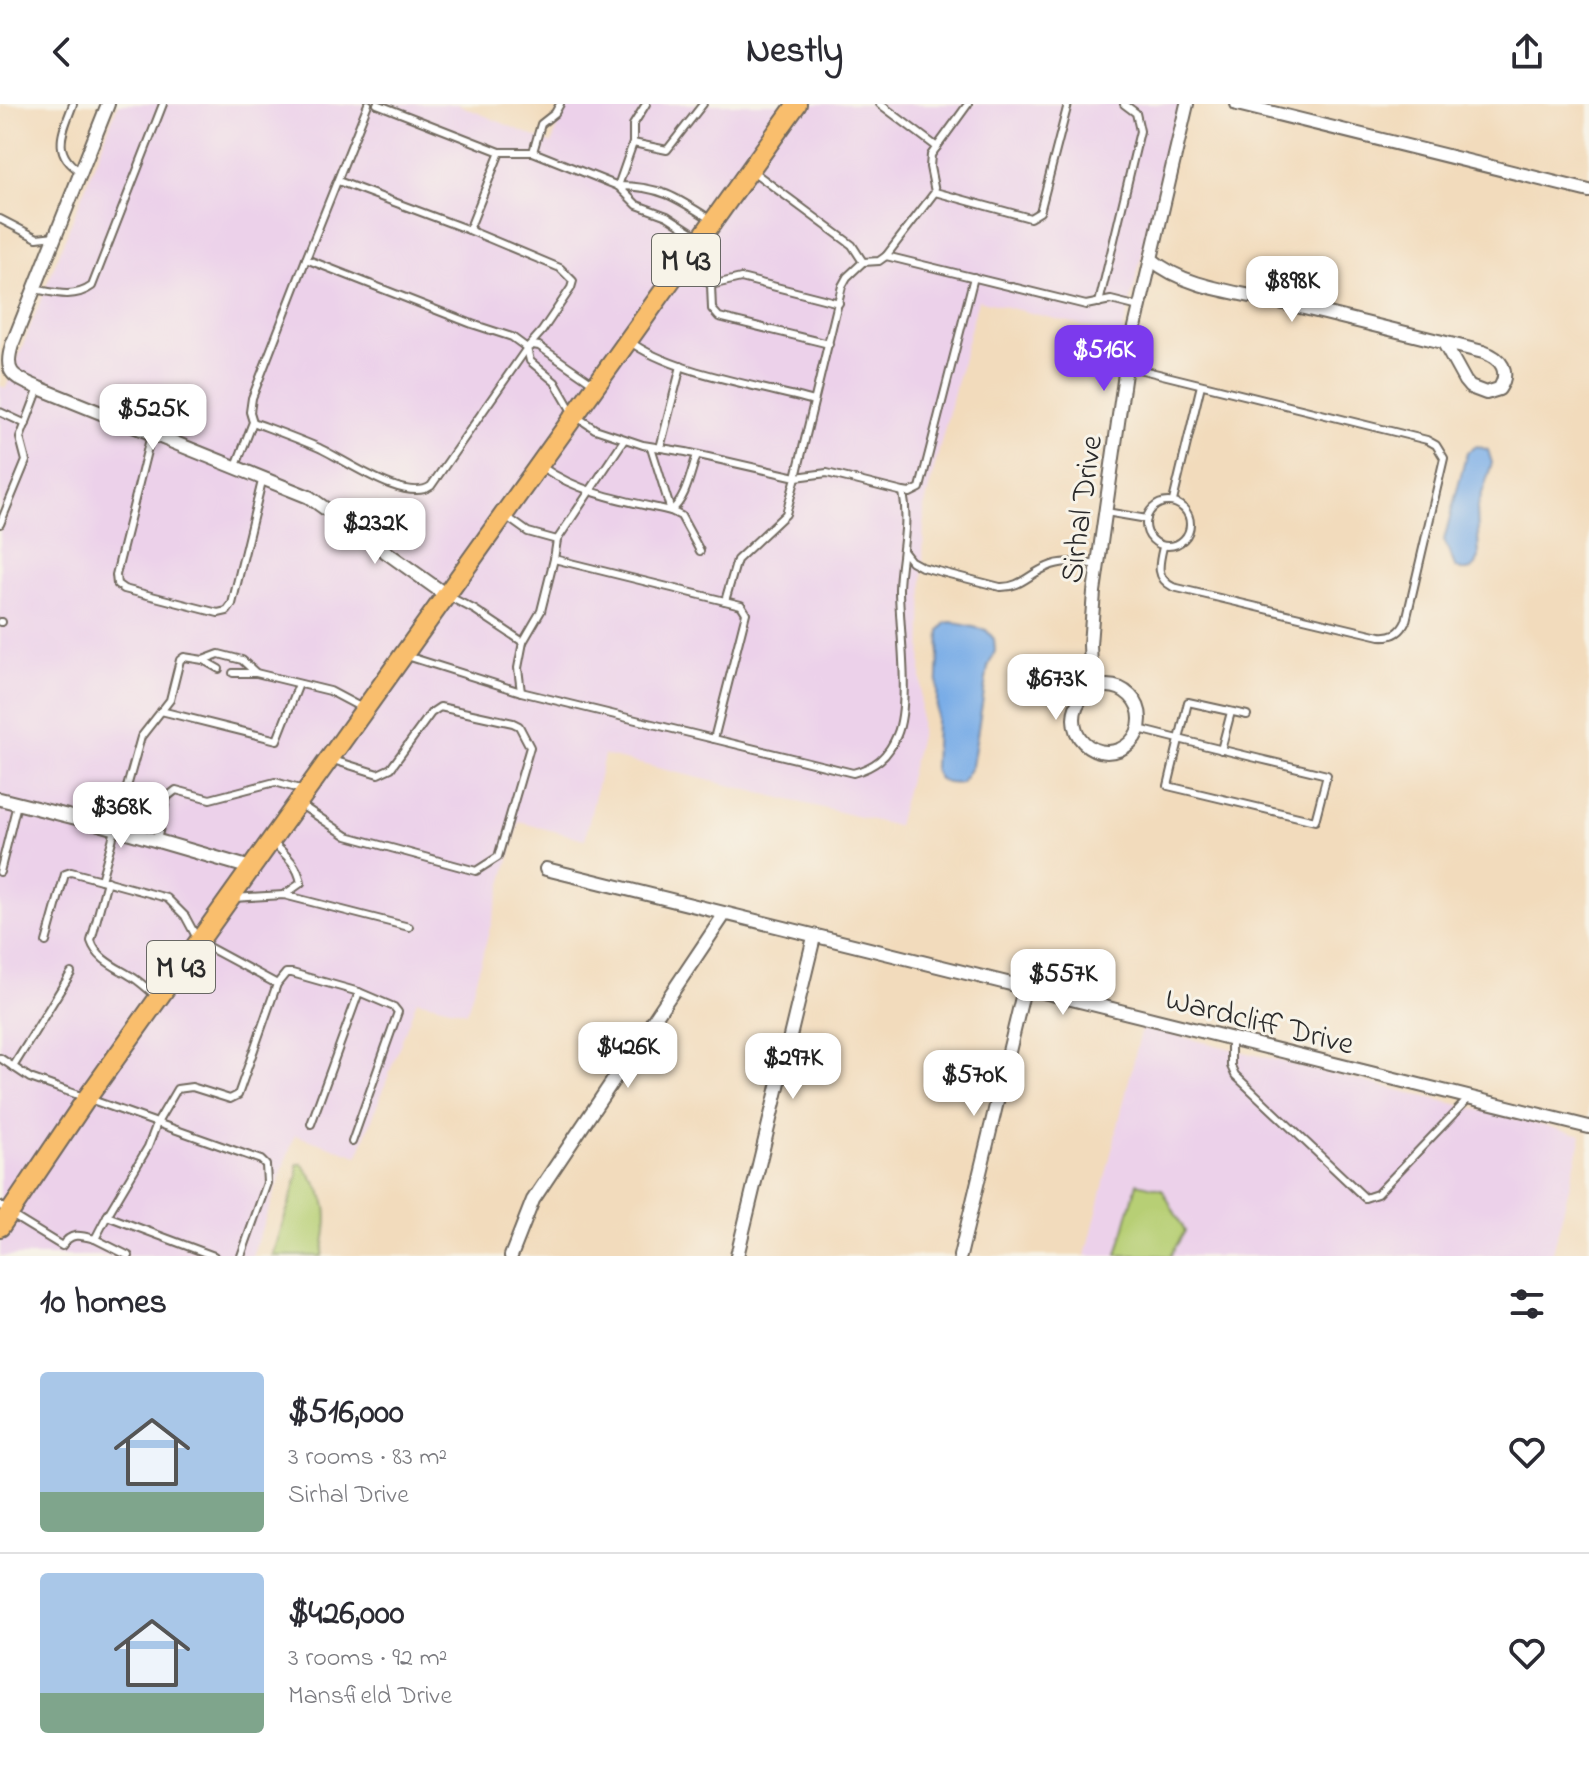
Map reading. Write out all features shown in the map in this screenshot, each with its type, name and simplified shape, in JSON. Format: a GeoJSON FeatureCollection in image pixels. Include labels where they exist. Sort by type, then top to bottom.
{"type":"FeatureCollection","features":[{"type":"Feature","properties":{"kind":"main road","name":"M 43"},"geometry":{"type":"LineString","coordinates":[[3,1215],[797,104]]}},
{"type":"Feature","properties":{"kind":"street"},"geometry":{"type":"LineString","coordinates":[[108,104],[4,370],[39,388],[309,497],[446,595]]}},
{"type":"Feature","properties":{"kind":"street","name":"Sirhal Drive"},"geometry":{"type":"LineString","coordinates":[[1139,729],[1134,739],[1116,751],[1095,751],[1078,737],[1074,715],[1083,696],[1092,689],[1091,618],[1126,366],[1187,104]]}},
{"type":"Feature","properties":{"kind":"street"},"geometry":{"type":"LineString","coordinates":[[1237,104],[1589,191]]}},
{"type":"Feature","properties":{"kind":"street"},"geometry":{"type":"LineString","coordinates":[[1151,259],[1163,269],[1199,283],[1483,352],[1497,358],[1505,371],[1499,389],[1486,393],[1470,387],[1444,343]]}},
{"type":"Feature","properties":{"kind":"street"},"geometry":{"type":"LineString","coordinates":[[1092,689],[1103,686],[1124,691],[1138,707],[1139,729]]}},
{"type":"Feature","properties":{"kind":"street"},"geometry":{"type":"LineString","coordinates":[[0,799],[251,868]]}},
{"type":"Feature","properties":{"kind":"street","name":"Wardcliff Drive"},"geometry":{"type":"LineString","coordinates":[[546,869],[1589,1127]]}},
{"type":"Feature","properties":{"kind":"street"},"geometry":{"type":"LineString","coordinates":[[511,1256],[533,1200],[724,915]]}},
{"type":"Feature","properties":{"kind":"street"},"geometry":{"type":"LineString","coordinates":[[737,1256],[814,937]]}},
{"type":"Feature","properties":{"kind":"street"},"geometry":{"type":"LineString","coordinates":[[960,1256],[1024,989]]}},
{"type":"Feature","properties":{"kind":"lane"},"geometry":{"type":"LineString","coordinates":[[73,104],[60,140],[62,152],[71,165],[81,172]]}},
{"type":"Feature","properties":{"kind":"lane"},"geometry":{"type":"LineString","coordinates":[[34,289],[67,294],[81,293],[92,286],[163,104]]}},
{"type":"Feature","properties":{"kind":"lane"},"geometry":{"type":"LineString","coordinates":[[236,466],[253,422],[250,412],[252,398],[368,104]]}},
{"type":"Feature","properties":{"kind":"lane"},"geometry":{"type":"LineString","coordinates":[[377,104],[500,152],[533,152],[618,186],[645,186],[681,200],[714,221]]}},
{"type":"Feature","properties":{"kind":"lane"},"geometry":{"type":"LineString","coordinates":[[533,152],[541,124],[555,113],[560,104]]}},
{"type":"Feature","properties":{"kind":"lane"},"geometry":{"type":"LineString","coordinates":[[618,186],[633,143],[633,125],[646,104]]}},
{"type":"Feature","properties":{"kind":"lane"},"geometry":{"type":"LineString","coordinates":[[633,143],[667,150],[703,104]]}},
{"type":"Feature","properties":{"kind":"lane"},"geometry":{"type":"LineString","coordinates":[[880,104],[937,147]]}},
{"type":"Feature","properties":{"kind":"lane"},"geometry":{"type":"LineString","coordinates":[[725,601],[737,560],[786,514],[847,277],[863,262],[879,261],[886,256],[935,192],[930,161],[968,104]]}},
{"type":"Feature","properties":{"kind":"lane"},"geometry":{"type":"LineString","coordinates":[[935,192],[1030,218],[1036,216],[1040,212],[1068,104]]}},
{"type":"Feature","properties":{"kind":"lane"},"geometry":{"type":"LineString","coordinates":[[1099,303],[1140,131],[1136,113],[1124,104]]}},
{"type":"Feature","properties":{"kind":"lane"},"geometry":{"type":"LineString","coordinates":[[469,230],[500,152]]}},
{"type":"Feature","properties":{"kind":"lane"},"geometry":{"type":"LineString","coordinates":[[750,170],[852,245],[863,262]]}},
{"type":"Feature","properties":{"kind":"lane"},"geometry":{"type":"LineString","coordinates":[[253,422],[320,448],[366,474],[423,492],[431,486],[571,288],[571,276],[560,268],[338,181]]}},
{"type":"Feature","properties":{"kind":"lane"},"geometry":{"type":"LineString","coordinates":[[618,186],[637,205],[667,216],[701,238]]}},
{"type":"Feature","properties":{"kind":"lane"},"geometry":{"type":"LineString","coordinates":[[0,219],[37,238],[55,236]]}},
{"type":"Feature","properties":{"kind":"lane"},"geometry":{"type":"LineString","coordinates":[[886,256],[1086,305],[1111,300],[1139,307]]}},
{"type":"Feature","properties":{"kind":"lane"},"geometry":{"type":"LineString","coordinates":[[306,259],[512,337],[527,348],[530,361],[555,382],[574,415],[595,429],[651,447],[796,477],[827,473],[903,492],[916,491],[924,482],[974,277]]}},
{"type":"Feature","properties":{"kind":"lane"},"geometry":{"type":"LineString","coordinates":[[682,265],[711,285],[741,278],[839,303]]}},
{"type":"Feature","properties":{"kind":"lane"},"geometry":{"type":"LineString","coordinates":[[711,285],[712,309],[719,317],[829,344]]}},
{"type":"Feature","properties":{"kind":"lane"},"geometry":{"type":"LineString","coordinates":[[628,341],[648,355],[681,366],[814,401]]}},
{"type":"Feature","properties":{"kind":"lane"},"geometry":{"type":"LineString","coordinates":[[527,348],[539,346],[596,385]]}},
{"type":"Feature","properties":{"kind":"lane"},"geometry":{"type":"LineString","coordinates":[[660,448],[681,366]]}},
{"type":"Feature","properties":{"kind":"lane"},"geometry":{"type":"LineString","coordinates":[[1126,366],[1427,440],[1441,451],[1443,468],[1406,621],[1402,629],[1388,636],[1173,587],[1159,571],[1163,547]]}},
{"type":"Feature","properties":{"kind":"lane"},"geometry":{"type":"LineString","coordinates":[[1173,501],[1201,385]]}},
{"type":"Feature","properties":{"kind":"lane"},"geometry":{"type":"LineString","coordinates":[[0,524],[26,461],[20,438],[39,388]]}},
{"type":"Feature","properties":{"kind":"lane"},"geometry":{"type":"LineString","coordinates":[[0,412],[26,424]]}},
{"type":"Feature","properties":{"kind":"lane"},"geometry":{"type":"LineString","coordinates":[[152,432],[116,575],[120,588],[218,613],[227,611],[232,604],[263,477]]}},
{"type":"Feature","properties":{"kind":"lane"},"geometry":{"type":"LineString","coordinates":[[521,692],[518,668],[523,642],[541,611],[557,540],[624,440]]}},
{"type":"Feature","properties":{"kind":"lane"},"geometry":{"type":"LineString","coordinates":[[651,447],[671,511]]}},
{"type":"Feature","properties":{"kind":"lane"},"geometry":{"type":"LineString","coordinates":[[671,511],[683,497],[697,455]]}},
{"type":"Feature","properties":{"kind":"lane"},"geometry":{"type":"LineString","coordinates":[[539,464],[559,479],[589,492],[681,516],[700,551]]}},
{"type":"Feature","properties":{"kind":"lane"},"geometry":{"type":"LineString","coordinates":[[403,655],[521,692],[853,773],[869,769],[880,761],[898,733],[903,710],[899,588],[907,522],[903,492]]}},
{"type":"Feature","properties":{"kind":"lane"},"geometry":{"type":"LineString","coordinates":[[1173,501],[1186,511],[1187,528],[1179,543],[1163,547],[1150,537],[1147,519],[1158,504],[1173,501]]}},
{"type":"Feature","properties":{"kind":"lane"},"geometry":{"type":"LineString","coordinates":[[1106,512],[1147,519]]}},
{"type":"Feature","properties":{"kind":"lane"},"geometry":{"type":"LineString","coordinates":[[503,514],[528,532],[557,540]]}},
{"type":"Feature","properties":{"kind":"lane"},"geometry":{"type":"LineString","coordinates":[[904,552],[911,561],[922,567],[1010,588],[1057,563],[1099,565]]}},
{"type":"Feature","properties":{"kind":"lane"},"geometry":{"type":"LineString","coordinates":[[554,559],[745,608],[714,739]]}},
{"type":"Feature","properties":{"kind":"lane"},"geometry":{"type":"LineString","coordinates":[[446,595],[523,642]]}},
{"type":"Feature","properties":{"kind":"lane"},"geometry":{"type":"LineString","coordinates":[[203,660],[219,654],[242,660],[256,673]]}},
{"type":"Feature","properties":{"kind":"lane"},"geometry":{"type":"LineString","coordinates":[[159,998],[131,976],[112,967],[93,948],[91,941],[141,737],[170,700],[180,660],[184,657],[203,660],[219,669]]}},
{"type":"Feature","properties":{"kind":"lane"},"geometry":{"type":"LineString","coordinates":[[233,673],[256,673],[330,691],[365,710]]}},
{"type":"Feature","properties":{"kind":"lane"},"geometry":{"type":"LineString","coordinates":[[161,711],[277,740],[299,684]]}},
{"type":"Feature","properties":{"kind":"lane"},"geometry":{"type":"LineString","coordinates":[[1139,729],[1179,739],[1221,750],[1327,775],[1315,821],[1168,786],[1179,739],[1188,702],[1247,715]]}},
{"type":"Feature","properties":{"kind":"lane"},"geometry":{"type":"LineString","coordinates":[[157,840],[167,797],[176,790],[210,799],[275,782],[302,797],[347,836],[476,871],[498,857],[530,747],[519,726],[513,723],[440,707],[431,713],[385,773],[378,774],[330,759]]}},
{"type":"Feature","properties":{"kind":"lane"},"geometry":{"type":"LineString","coordinates":[[1221,750],[1231,712]]}},
{"type":"Feature","properties":{"kind":"lane"},"geometry":{"type":"LineString","coordinates":[[0,872],[17,804]]}},
{"type":"Feature","properties":{"kind":"lane"},"geometry":{"type":"LineString","coordinates":[[271,840],[292,861],[300,877],[298,887],[284,895]]}},
{"type":"Feature","properties":{"kind":"lane"},"geometry":{"type":"LineString","coordinates":[[46,942],[65,874],[71,872],[158,893],[185,916],[199,942],[277,984]]}},
{"type":"Feature","properties":{"kind":"lane"},"geometry":{"type":"LineString","coordinates":[[229,899],[284,895],[409,927]]}},
{"type":"Feature","properties":{"kind":"lane"},"geometry":{"type":"LineString","coordinates":[[13,1067],[71,973]]}},
{"type":"Feature","properties":{"kind":"lane"},"geometry":{"type":"LineString","coordinates":[[95,1239],[177,1089],[192,1087],[230,1099],[238,1095],[277,984],[286,973],[359,992],[394,1007],[398,1012],[352,1142]]}},
{"type":"Feature","properties":{"kind":"lane"},"geometry":{"type":"LineString","coordinates":[[311,1124],[359,992]]}},
{"type":"Feature","properties":{"kind":"lane"},"geometry":{"type":"LineString","coordinates":[[1231,1039],[1231,1066],[1235,1075],[1365,1198],[1377,1194],[1469,1098]]}},
{"type":"Feature","properties":{"kind":"lane"},"geometry":{"type":"LineString","coordinates":[[0,1058],[30,1078],[261,1160],[266,1165],[267,1183],[241,1256]]}},
{"type":"Feature","properties":{"kind":"lane"},"geometry":{"type":"LineString","coordinates":[[3,1215],[62,1246]]}},
{"type":"Feature","properties":{"kind":"lane"},"geometry":{"type":"LineString","coordinates":[[107,1216],[214,1256]]}},
{"type":"Feature","properties":{"kind":"lane"},"geometry":{"type":"LineString","coordinates":[[59,1256],[68,1238],[78,1234],[129,1256]]}},
{"type":"Feature","properties":{"kind":"shaded area"},"geometry":{"type":"Polygon","coordinates":[[[118,104],[457,104],[552,144],[563,104],[1180,104],[1122,335],[978,300],[924,508],[920,736],[897,826],[604,755],[585,839],[519,822],[467,1012],[417,1000],[358,1156],[295,1135],[252,1256],[0,1256],[0,386],[6,388],[118,104]]]}},
{"type":"Feature","properties":{"kind":"shaded area"},"geometry":{"type":"Polygon","coordinates":[[[1142,1027],[1582,1135],[1552,1256],[1086,1256],[1142,1027]]]}},
{"type":"Feature","properties":{"kind":"green space"},"geometry":{"type":"Polygon","coordinates":[[[297,1164],[302,1164],[312,1177],[326,1207],[322,1256],[273,1256],[297,1178],[297,1164]]]}},
{"type":"Feature","properties":{"kind":"green space"},"geometry":{"type":"Polygon","coordinates":[[[1137,1183],[1162,1189],[1185,1231],[1170,1256],[1117,1255],[1137,1183]]]}},
{"type":"Feature","properties":{"kind":"water"},"geometry":{"type":"Polygon","coordinates":[[[1477,446],[1488,450],[1492,463],[1477,509],[1479,557],[1470,570],[1461,570],[1455,566],[1444,540],[1467,452],[1477,446]]]}},
{"type":"Feature","properties":{"kind":"water"},"geometry":{"type":"Polygon","coordinates":[[[951,622],[986,630],[994,639],[995,651],[988,667],[972,766],[961,783],[956,784],[940,779],[934,767],[940,630],[951,622]]]}}]}
